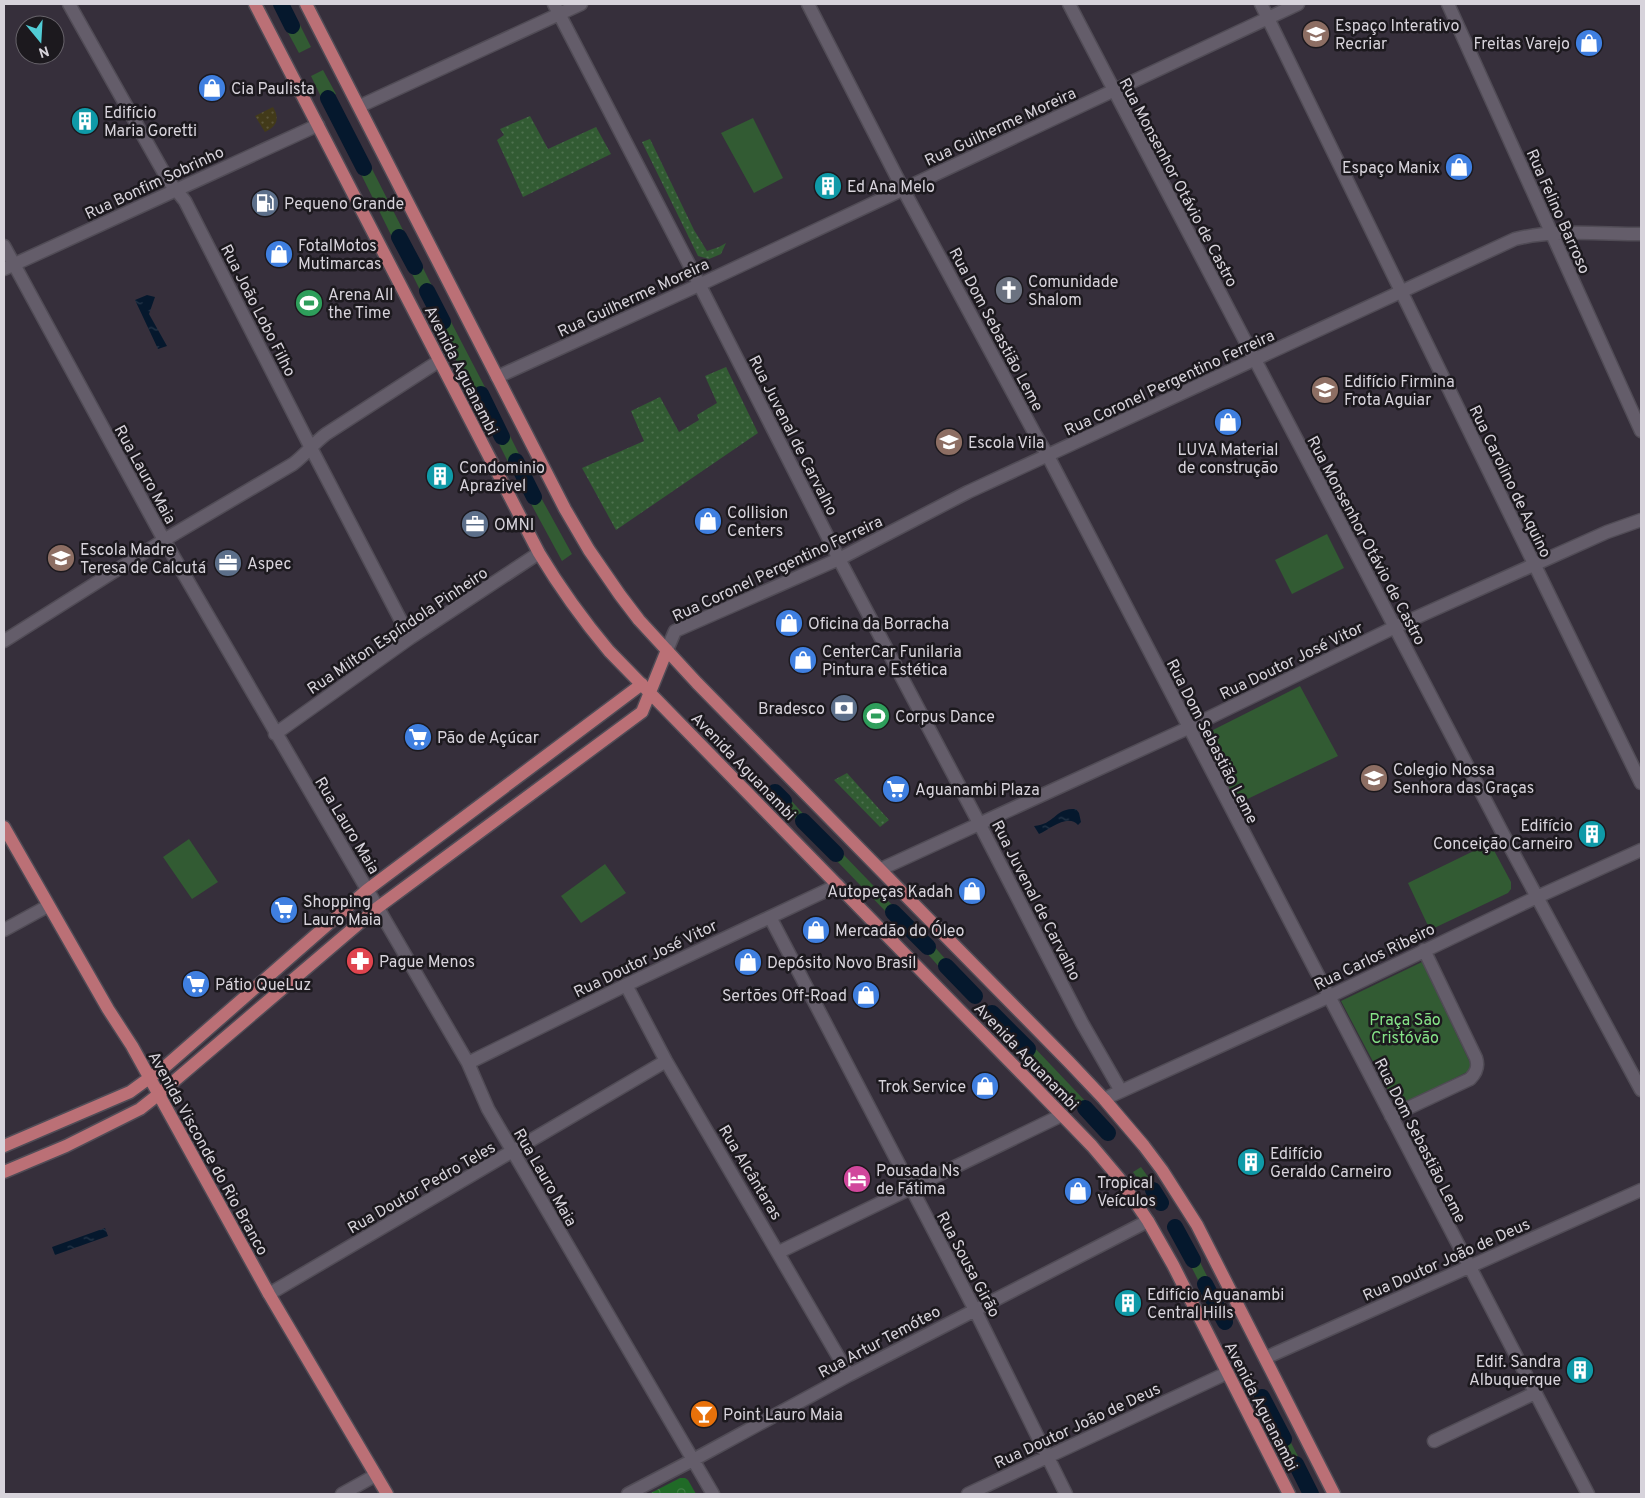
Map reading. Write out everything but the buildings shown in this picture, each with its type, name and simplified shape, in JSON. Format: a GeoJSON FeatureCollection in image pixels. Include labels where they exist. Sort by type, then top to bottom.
{"type":"FeatureCollection","features":[{"type":"Feature","properties":{"kind":"main road","name":"Avenida Aguanambi"},"geometry":{"type":"LineString","coordinates":[[255,4],[539,553],[560,588],[609,651],[1062,1115],[1119,1178],[1148,1221],[1173,1265],[1288,1494]]}},
{"type":"Feature","properties":{"kind":"main road","name":"Avenida Aguanambi"},"geometry":{"type":"LineString","coordinates":[[306,4],[360,106],[565,509],[589,550],[625,601],[704,690],[1104,1099],[1150,1154],[1197,1225],[1334,1494]]}},
{"type":"Feature","properties":{"kind":"main road","name":"Rua Coronel Pergentino Ferreira"},"geometry":{"type":"LineString","coordinates":[[4,1172],[66,1146],[140,1109],[377,908],[642,712],[646,688],[667,650]]}},
{"type":"Feature","properties":{"kind":"main road"},"geometry":{"type":"LineString","coordinates":[[4,1146],[130,1092],[167,1064],[367,890],[646,688]]}},
{"type":"Feature","properties":{"kind":"main road","name":"Avenida Visconde do Rio Branco"},"geometry":{"type":"LineString","coordinates":[[4,827],[108,1009],[132,1046],[269,1294],[387,1494]]}},
{"type":"Feature","properties":{"kind":"street","name":"Rua João Lobo Filho"},"geometry":{"type":"LineString","coordinates":[[69,4],[168,180],[185,201],[410,638]]}},
{"type":"Feature","properties":{"kind":"street"},"geometry":{"type":"LineString","coordinates":[[360,106],[557,9],[581,4]]}},
{"type":"Feature","properties":{"kind":"street","name":"Rua Dom Sebastião Leme"},"geometry":{"type":"LineString","coordinates":[[808,4],[903,189],[1048,456],[1588,1494]]}},
{"type":"Feature","properties":{"kind":"street","name":"Rua Monsenhor Otávio de Castro"},"geometry":{"type":"LineString","coordinates":[[1069,4],[1254,360],[1641,1090]]}},
{"type":"Feature","properties":{"kind":"street","name":"Rua Carolino de Aquino"},"geometry":{"type":"LineString","coordinates":[[1261,4],[1641,783]]}},
{"type":"Feature","properties":{"kind":"street","name":"Rua Guilherme Moreira"},"geometry":{"type":"LineString","coordinates":[[497,377],[699,285],[1298,4]]}},
{"type":"Feature","properties":{"kind":"street","name":"Rua Felino Barroso"},"geometry":{"type":"LineString","coordinates":[[1448,4],[1641,430]]}},
{"type":"Feature","properties":{"kind":"street","name":"Rua Juvenal de Carvalho"},"geometry":{"type":"LineString","coordinates":[[557,9],[838,560],[979,823],[1082,1023],[1121,1091]]}},
{"type":"Feature","properties":{"kind":"street","name":"Rua Bonfim Sobrinho"},"geometry":{"type":"LineString","coordinates":[[9,266],[318,125]]}},
{"type":"Feature","properties":{"kind":"street","name":"Rua Coronel Pergentino Ferreira"},"geometry":{"type":"LineString","coordinates":[[667,650],[675,631],[838,560],[968,492],[1515,239],[1532,235],[1552,234],[1641,234]]}},
{"type":"Feature","properties":{"kind":"street","name":"Rua Lauro Maia"},"geometry":{"type":"LineString","coordinates":[[4,246],[9,266],[164,540],[275,734],[468,1062],[488,1109],[713,1494]]}},
{"type":"Feature","properties":{"kind":"street"},"geometry":{"type":"LineString","coordinates":[[4,641],[164,540],[293,464],[326,434],[439,361]]}},
{"type":"Feature","properties":{"kind":"street","name":"Rua Doutor José Vitor"},"geometry":{"type":"LineString","coordinates":[[880,869],[1188,728],[1395,627],[1607,532],[1641,512]]}},
{"type":"Feature","properties":{"kind":"street","name":"Rua Doutor José Vitor"},"geometry":{"type":"LineString","coordinates":[[1607,532],[1641,520]]}},
{"type":"Feature","properties":{"kind":"street","name":"Rua Milton Espíndola Pinheiro"},"geometry":{"type":"LineString","coordinates":[[275,734],[410,638],[539,553]]}},
{"type":"Feature","properties":{"kind":"street","name":"Rua Carlos Ribeiro"},"geometry":{"type":"LineString","coordinates":[[1104,1099],[1328,997],[1424,950],[1641,850]]}},
{"type":"Feature","properties":{"kind":"street","name":"Rua Doutor José Vitor"},"geometry":{"type":"LineString","coordinates":[[468,1062],[838,885]]}},
{"type":"Feature","properties":{"kind":"street"},"geometry":{"type":"LineString","coordinates":[[4,930],[48,906]]}},
{"type":"Feature","properties":{"kind":"street","name":"Rua Sousa Girão"},"geometry":{"type":"LineString","coordinates":[[770,917],[975,1310],[1046,1457],[1066,1494]]}},
{"type":"Feature","properties":{"kind":"street"},"geometry":{"type":"LineString","coordinates":[[1391,1116],[1470,1079],[1477,1069],[1476,1058],[1424,950]]}},
{"type":"Feature","properties":{"kind":"street","name":"Rua Alcântaras"},"geometry":{"type":"LineString","coordinates":[[626,985],[666,1061],[849,1375]]}},
{"type":"Feature","properties":{"kind":"street","name":"Rua Doutor Pedro Teles"},"geometry":{"type":"LineString","coordinates":[[269,1294],[666,1061]]}},
{"type":"Feature","properties":{"kind":"street"},"geometry":{"type":"LineString","coordinates":[[779,1252],[1062,1115]]}},
{"type":"Feature","properties":{"kind":"street","name":"Rua Doutor João de Deus"},"geometry":{"type":"LineString","coordinates":[[1265,1358],[1641,1190]]}},
{"type":"Feature","properties":{"kind":"street","name":"Rua Artur Temóteo"},"geometry":{"type":"LineString","coordinates":[[628,1494],[849,1375],[1148,1221]]}},
{"type":"Feature","properties":{"kind":"street","name":"Rua Doutor João de Deus"},"geometry":{"type":"LineString","coordinates":[[968,1494],[1227,1373]]}},
{"type":"Feature","properties":{"kind":"street"},"geometry":{"type":"LineString","coordinates":[[1434,1441],[1535,1393]]}},
{"type":"Feature","properties":{"kind":"street"},"geometry":{"type":"LineString","coordinates":[[342,1494],[376,1475]]}},
{"type":"Feature","properties":{"kind":"green space"},"geometry":{"type":"Polygon","coordinates":[[[299,23],[311,47],[299,53],[286,29],[299,23]]]}},
{"type":"Feature","properties":{"kind":"green space"},"geometry":{"type":"Polygon","coordinates":[[[323,70],[336,94],[323,101],[311,76],[323,70]]]}},
{"type":"Feature","properties":{"kind":"green space"},"geometry":{"type":"Polygon","coordinates":[[[530,116],[548,149],[596,127],[611,154],[523,197],[497,140],[504,135],[500,129],[530,116]]]}},
{"type":"Feature","properties":{"kind":"green space"},"geometry":{"type":"Polygon","coordinates":[[[753,118],[783,178],[754,193],[721,133],[753,118]]]}},
{"type":"Feature","properties":{"kind":"green space"},"geometry":{"type":"Polygon","coordinates":[[[650,139],[694,230],[707,251],[726,243],[721,254],[709,259],[698,256],[642,142],[650,139]]]}},
{"type":"Feature","properties":{"kind":"green space"},"geometry":{"type":"Polygon","coordinates":[[[370,165],[405,234],[393,239],[359,170],[370,165]]]}},
{"type":"Feature","properties":{"kind":"green space"},"geometry":{"type":"Polygon","coordinates":[[[421,264],[433,288],[422,294],[410,270],[421,264]]]}},
{"type":"Feature","properties":{"kind":"green space"},"geometry":{"type":"Polygon","coordinates":[[[449,318],[487,391],[475,397],[438,324],[449,318]]]}},
{"type":"Feature","properties":{"kind":"green space"},"geometry":{"type":"Polygon","coordinates":[[[726,367],[758,433],[616,530],[582,468],[644,441],[631,411],[660,397],[679,432],[699,420],[697,415],[717,403],[705,376],[726,367]]]}},
{"type":"Feature","properties":{"kind":"green space"},"geometry":{"type":"Polygon","coordinates":[[[509,434],[521,458],[509,464],[497,440],[509,434]]]}},
{"type":"Feature","properties":{"kind":"green space"},"geometry":{"type":"Polygon","coordinates":[[[539,494],[572,554],[562,561],[529,500],[539,494]]]}},
{"type":"Feature","properties":{"kind":"green space"},"geometry":{"type":"Polygon","coordinates":[[[1327,534],[1344,568],[1292,594],[1275,560],[1327,534]]]}},
{"type":"Feature","properties":{"kind":"green space"},"geometry":{"type":"Polygon","coordinates":[[[1300,686],[1338,756],[1237,804],[1203,735],[1300,686]]]}},
{"type":"Feature","properties":{"kind":"green space"},"geometry":{"type":"Polygon","coordinates":[[[847,773],[889,820],[880,827],[834,780],[847,773]]]}},
{"type":"Feature","properties":{"kind":"green space"},"geometry":{"type":"Polygon","coordinates":[[[788,797],[807,818],[800,824],[781,803],[788,797]]]}},
{"type":"Feature","properties":{"kind":"green space"},"geometry":{"type":"Polygon","coordinates":[[[189,839],[218,882],[192,899],[163,857],[189,839]]]}},
{"type":"Feature","properties":{"kind":"green space"},"geometry":{"type":"Polygon","coordinates":[[[1490,843],[1511,882],[1511,889],[1508,893],[1430,930],[1408,883],[1490,843]]]}},
{"type":"Feature","properties":{"kind":"green space"},"geometry":{"type":"Polygon","coordinates":[[[840,851],[896,909],[890,916],[833,857],[840,851]]]}},
{"type":"Feature","properties":{"kind":"green space"},"geometry":{"type":"Polygon","coordinates":[[[605,864],[626,893],[581,923],[561,896],[605,864]]]}},
{"type":"Feature","properties":{"kind":"green space"},"geometry":{"type":"Polygon","coordinates":[[[931,943],[949,963],[942,970],[924,950],[931,943]]]}},
{"type":"Feature","properties":{"kind":"green space","name":"Praça São Cristóvão"},"geometry":{"type":"Polygon","coordinates":[[[1422,962],[1473,1069],[1397,1107],[1341,1001],[1422,962]]]}},
{"type":"Feature","properties":{"kind":"green space"},"geometry":{"type":"Polygon","coordinates":[[[1032,1045],[1089,1105],[1082,1112],[1024,1052],[1032,1045]]]}},
{"type":"Feature","properties":{"kind":"green space"},"geometry":{"type":"Polygon","coordinates":[[[1141,1167],[1156,1188],[1148,1194],[1133,1172],[1141,1167]]]}},
{"type":"Feature","properties":{"kind":"green space"},"geometry":{"type":"Polygon","coordinates":[[[1198,1258],[1210,1282],[1201,1286],[1189,1262],[1198,1258]]]}},
{"type":"Feature","properties":{"kind":"green space"},"geometry":{"type":"Polygon","coordinates":[[[1288,1437],[1301,1462],[1293,1466],[1280,1441],[1288,1437]]]}},
{"type":"Feature","properties":{"kind":"green space"},"geometry":{"type":"Polygon","coordinates":[[[680,1478],[688,1480],[696,1494],[649,1494],[680,1478]]]}},
{"type":"Feature","properties":{"kind":"sand"},"geometry":{"type":"Polygon","coordinates":[[[273,107],[277,119],[275,125],[265,132],[255,116],[273,107]]]}},
{"type":"Feature","properties":{"kind":"water"},"geometry":{"type":"Polygon","coordinates":[[[147,295],[155,297],[149,314],[167,346],[158,349],[135,300],[147,295]]]}},
{"type":"Feature","properties":{"kind":"water"},"geometry":{"type":"Polygon","coordinates":[[[1076,809],[1081,822],[1078,825],[1074,822],[1064,821],[1039,834],[1034,826],[1046,823],[1061,812],[1076,809]]]}},
{"type":"Feature","properties":{"kind":"water"},"geometry":{"type":"Polygon","coordinates":[[[105,1228],[108,1236],[55,1255],[52,1247],[105,1228]]]}},
{"type":"Feature","properties":{"kind":"waterway"},"geometry":{"type":"LineString","coordinates":[[281,4],[292,26]]}},
{"type":"Feature","properties":{"kind":"waterway"},"geometry":{"type":"LineString","coordinates":[[328,98],[364,168]]}},
{"type":"Feature","properties":{"kind":"waterway"},"geometry":{"type":"LineString","coordinates":[[399,237],[415,267]]}},
{"type":"Feature","properties":{"kind":"waterway"},"geometry":{"type":"LineString","coordinates":[[427,291],[443,322]]}},
{"type":"Feature","properties":{"kind":"waterway"},"geometry":{"type":"LineString","coordinates":[[481,394],[502,437]]}},
{"type":"Feature","properties":{"kind":"waterway"},"geometry":{"type":"LineString","coordinates":[[516,461],[534,497]]}},
{"type":"Feature","properties":{"kind":"waterway"},"geometry":{"type":"LineString","coordinates":[[775,792],[784,801]]}},
{"type":"Feature","properties":{"kind":"waterway"},"geometry":{"type":"LineString","coordinates":[[803,821],[836,854]]}},
{"type":"Feature","properties":{"kind":"waterway"},"geometry":{"type":"LineString","coordinates":[[893,912],[928,947]]}},
{"type":"Feature","properties":{"kind":"waterway"},"geometry":{"type":"LineString","coordinates":[[946,966],[975,996]]}},
{"type":"Feature","properties":{"kind":"waterway"},"geometry":{"type":"LineString","coordinates":[[992,1013],[1028,1049]]}},
{"type":"Feature","properties":{"kind":"waterway"},"geometry":{"type":"LineString","coordinates":[[1085,1108],[1108,1133]]}},
{"type":"Feature","properties":{"kind":"waterway"},"geometry":{"type":"LineString","coordinates":[[1153,1190],[1161,1203]]}},
{"type":"Feature","properties":{"kind":"waterway"},"geometry":{"type":"LineString","coordinates":[[1175,1227],[1193,1260]]}},
{"type":"Feature","properties":{"kind":"waterway"},"geometry":{"type":"LineString","coordinates":[[1205,1284],[1225,1322]]}},
{"type":"Feature","properties":{"kind":"waterway"},"geometry":{"type":"LineString","coordinates":[[1262,1397],[1284,1439]]}},
{"type":"Feature","properties":{"kind":"waterway"},"geometry":{"type":"LineString","coordinates":[[1296,1464],[1311,1494]]}},
{"type":"Feature","properties":{"kind":"place","name":"Espaço Interativo Recriar"},"geometry":{"type":"Point","coordinates":[1316,34]}},
{"type":"Feature","properties":{"kind":"place","name":"Freitas Varejo"},"geometry":{"type":"Point","coordinates":[1589,43]}},
{"type":"Feature","properties":{"kind":"place","name":"Cia Paulista"},"geometry":{"type":"Point","coordinates":[212,88]}},
{"type":"Feature","properties":{"kind":"place","name":"Edifício Maria Goretti"},"geometry":{"type":"Point","coordinates":[85,121]}},
{"type":"Feature","properties":{"kind":"place","name":"Espaço Manix"},"geometry":{"type":"Point","coordinates":[1459,167]}},
{"type":"Feature","properties":{"kind":"place","name":"Ed Ana Melo"},"geometry":{"type":"Point","coordinates":[828,186]}},
{"type":"Feature","properties":{"kind":"place","name":"Pequeno Grande"},"geometry":{"type":"Point","coordinates":[265,203]}},
{"type":"Feature","properties":{"kind":"place","name":"FotalMotos Mutimarcas"},"geometry":{"type":"Point","coordinates":[279,254]}},
{"type":"Feature","properties":{"kind":"place","name":"Comunidade Shalom"},"geometry":{"type":"Point","coordinates":[1009,290]}},
{"type":"Feature","properties":{"kind":"place","name":"Arena All the Time"},"geometry":{"type":"Point","coordinates":[309,303]}},
{"type":"Feature","properties":{"kind":"place","name":"Edifício Firmina Frota Aguiar"},"geometry":{"type":"Point","coordinates":[1325,390]}},
{"type":"Feature","properties":{"kind":"place","name":"LUVA Material de construção"},"geometry":{"type":"Point","coordinates":[1228,422]}},
{"type":"Feature","properties":{"kind":"place","name":"Escola Vila"},"geometry":{"type":"Point","coordinates":[949,442]}},
{"type":"Feature","properties":{"kind":"place","name":"Condominio Aprazivel"},"geometry":{"type":"Point","coordinates":[440,476]}},
{"type":"Feature","properties":{"kind":"place","name":"Collision Centers"},"geometry":{"type":"Point","coordinates":[708,521]}},
{"type":"Feature","properties":{"kind":"place","name":"OMNI"},"geometry":{"type":"Point","coordinates":[475,524]}},
{"type":"Feature","properties":{"kind":"place","name":"Escola Madre Teresa de Calcutá"},"geometry":{"type":"Point","coordinates":[61,558]}},
{"type":"Feature","properties":{"kind":"place","name":"Aspec"},"geometry":{"type":"Point","coordinates":[228,563]}},
{"type":"Feature","properties":{"kind":"place","name":"Oficina da Borracha"},"geometry":{"type":"Point","coordinates":[789,623]}},
{"type":"Feature","properties":{"kind":"place","name":"CenterCar Funilaria Pintura e Estética"},"geometry":{"type":"Point","coordinates":[803,660]}},
{"type":"Feature","properties":{"kind":"place","name":"Bradesco"},"geometry":{"type":"Point","coordinates":[844,708]}},
{"type":"Feature","properties":{"kind":"place","name":"Corpus Dance"},"geometry":{"type":"Point","coordinates":[876,716]}},
{"type":"Feature","properties":{"kind":"place","name":"Pão de Açúcar"},"geometry":{"type":"Point","coordinates":[418,737]}},
{"type":"Feature","properties":{"kind":"place","name":"Colegio Nossa Senhora das Graças"},"geometry":{"type":"Point","coordinates":[1374,778]}},
{"type":"Feature","properties":{"kind":"place","name":"Aguanambi Plaza"},"geometry":{"type":"Point","coordinates":[896,789]}},
{"type":"Feature","properties":{"kind":"place","name":"Edifício Conceição Carneiro"},"geometry":{"type":"Point","coordinates":[1592,834]}},
{"type":"Feature","properties":{"kind":"place","name":"Autopeças Kadah"},"geometry":{"type":"Point","coordinates":[972,891]}},
{"type":"Feature","properties":{"kind":"place","name":"Shopping Lauro Maia"},"geometry":{"type":"Point","coordinates":[284,910]}},
{"type":"Feature","properties":{"kind":"place","name":"Mercadão do Óleo"},"geometry":{"type":"Point","coordinates":[816,930]}},
{"type":"Feature","properties":{"kind":"place","name":"Pague Menos"},"geometry":{"type":"Point","coordinates":[360,961]}},
{"type":"Feature","properties":{"kind":"place","name":"Depósito Novo Brasil"},"geometry":{"type":"Point","coordinates":[748,962]}},
{"type":"Feature","properties":{"kind":"place","name":"Pátio QueLuz"},"geometry":{"type":"Point","coordinates":[196,984]}},
{"type":"Feature","properties":{"kind":"place","name":"Sertões Off-Road"},"geometry":{"type":"Point","coordinates":[866,995]}},
{"type":"Feature","properties":{"kind":"place","name":"Trok Service"},"geometry":{"type":"Point","coordinates":[985,1086]}},
{"type":"Feature","properties":{"kind":"place","name":"Edifício Geraldo Carneiro"},"geometry":{"type":"Point","coordinates":[1251,1162]}},
{"type":"Feature","properties":{"kind":"place","name":"Pousada Ns de Fátima"},"geometry":{"type":"Point","coordinates":[857,1179]}},
{"type":"Feature","properties":{"kind":"place","name":"Tropical Veículos"},"geometry":{"type":"Point","coordinates":[1078,1191]}},
{"type":"Feature","properties":{"kind":"place","name":"Edifício Aguanambi Central Hills"},"geometry":{"type":"Point","coordinates":[1128,1303]}},
{"type":"Feature","properties":{"kind":"place","name":"Edif. Sandra Albuquerque"},"geometry":{"type":"Point","coordinates":[1580,1370]}},
{"type":"Feature","properties":{"kind":"place","name":"Point Lauro Maia"},"geometry":{"type":"Point","coordinates":[704,1414]}}]}
